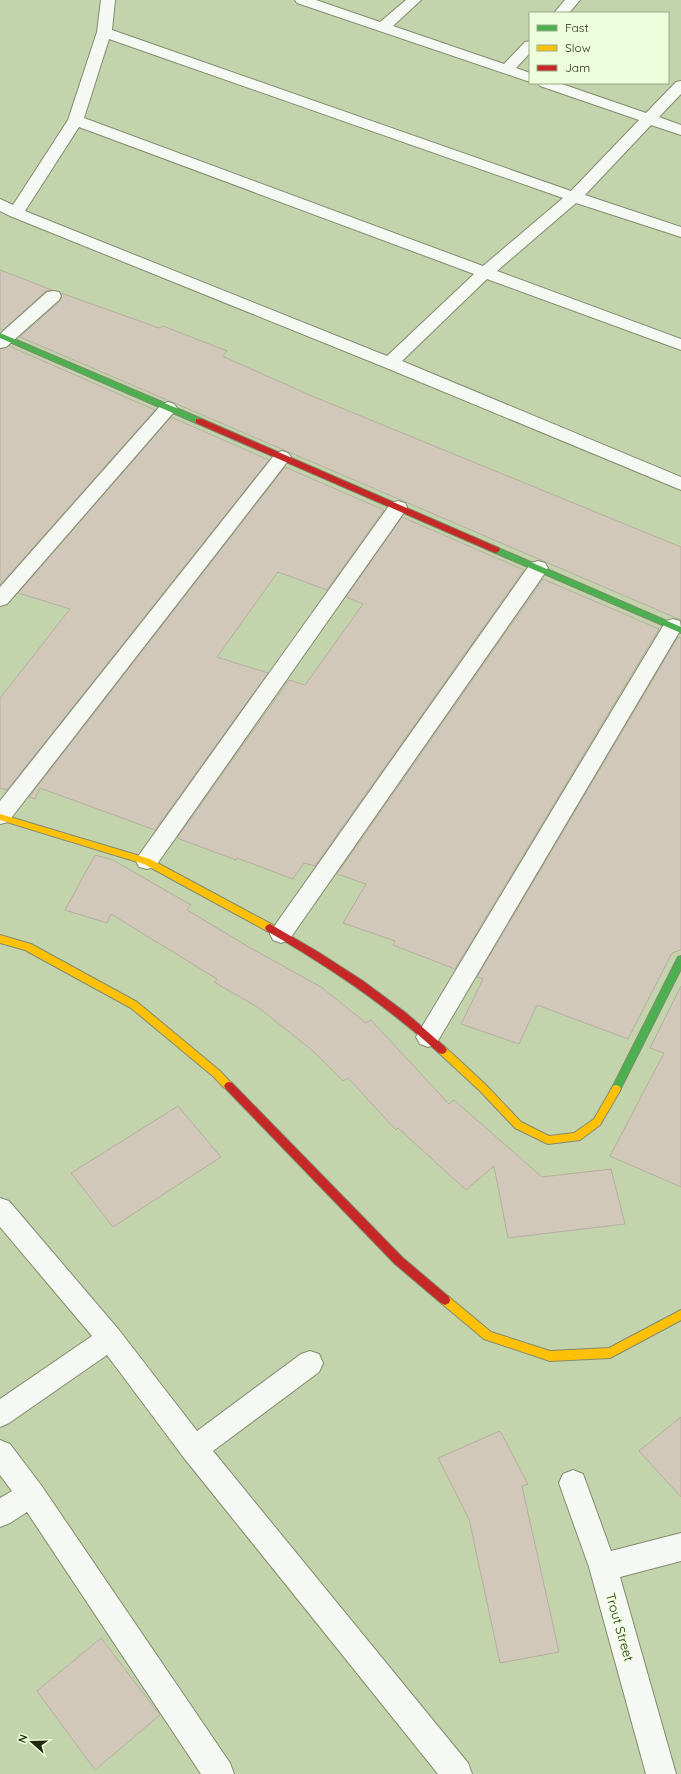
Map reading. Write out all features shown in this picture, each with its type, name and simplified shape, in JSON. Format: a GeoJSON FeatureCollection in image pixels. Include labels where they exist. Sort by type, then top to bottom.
{"type":"FeatureCollection","features":[{"type":"Feature","properties":{"kind":"street"},"geometry":{"type":"LineString","coordinates":[[16,213],[76,120],[104,32],[108,0]]}},
{"type":"Feature","properties":{"kind":"street"},"geometry":{"type":"LineString","coordinates":[[302,0],[529,78]]}},
{"type":"Feature","properties":{"kind":"street"},"geometry":{"type":"LineString","coordinates":[[382,28],[414,0]]}},
{"type":"Feature","properties":{"kind":"street"},"geometry":{"type":"LineString","coordinates":[[562,12],[573,0]]}},
{"type":"Feature","properties":{"kind":"street"},"geometry":{"type":"LineString","coordinates":[[104,32],[574,198],[681,232]]}},
{"type":"Feature","properties":{"kind":"street"},"geometry":{"type":"LineString","coordinates":[[506,70],[529,46]]}},
{"type":"Feature","properties":{"kind":"street"},"geometry":{"type":"LineString","coordinates":[[547,84],[681,130]]}},
{"type":"Feature","properties":{"kind":"street"},"geometry":{"type":"LineString","coordinates":[[390,362],[485,272],[574,198],[681,85]]}},
{"type":"Feature","properties":{"kind":"street"},"geometry":{"type":"LineString","coordinates":[[76,120],[681,345]]}},
{"type":"Feature","properties":{"kind":"street"},"geometry":{"type":"LineString","coordinates":[[0,204],[16,213],[390,362],[681,484]]}},
{"type":"Feature","properties":{"kind":"street"},"geometry":{"type":"LineString","coordinates":[[53,296],[2,339],[168,408],[677,628],[428,1037]]}},
{"type":"Feature","properties":{"kind":"street"},"geometry":{"type":"LineString","coordinates":[[0,599],[168,408]]}},
{"type":"Feature","properties":{"kind":"street"},"geometry":{"type":"LineString","coordinates":[[282,457],[0,816],[147,861],[223,901],[281,934],[368,991],[428,1037],[483,1088],[518,1125],[548,1140],[576,1137],[597,1122],[620,1082],[681,960]]}},
{"type":"Feature","properties":{"kind":"street"},"geometry":{"type":"LineString","coordinates":[[147,861],[398,507]]}},
{"type":"Feature","properties":{"kind":"street"},"geometry":{"type":"LineString","coordinates":[[281,934],[538,568]]}},
{"type":"Feature","properties":{"kind":"street"},"geometry":{"type":"LineString","coordinates":[[0,939],[28,947],[134,1005],[217,1074],[399,1261],[488,1336],[550,1356],[610,1353],[681,1315]]}},
{"type":"Feature","properties":{"kind":"street"},"geometry":{"type":"LineString","coordinates":[[0,1209],[110,1338],[194,1449],[457,1774]]}},
{"type":"Feature","properties":{"kind":"street"},"geometry":{"type":"LineString","coordinates":[[0,1414],[110,1338]]}},
{"type":"Feature","properties":{"kind":"street"},"geometry":{"type":"LineString","coordinates":[[194,1449],[310,1363]]}},
{"type":"Feature","properties":{"kind":"street"},"geometry":{"type":"LineString","coordinates":[[0,1453],[30,1494],[219,1774]]}},
{"type":"Feature","properties":{"kind":"street","name":"Trout Street"},"geometry":{"type":"LineString","coordinates":[[573,1483],[603,1567],[661,1774]]}},
{"type":"Feature","properties":{"kind":"street"},"geometry":{"type":"LineString","coordinates":[[0,1514],[30,1494]]}},
{"type":"Feature","properties":{"kind":"street"},"geometry":{"type":"LineString","coordinates":[[603,1567],[681,1547]]}},
{"type":"Feature","properties":{"kind":"building"},"geometry":{"type":"Polygon","coordinates":[[[0,270],[52,290],[46,291],[3,330],[0,329],[0,270]]]}},
{"type":"Feature","properties":{"kind":"building"},"geometry":{"type":"Polygon","coordinates":[[[61,293],[159,328],[163,326],[227,351],[222,356],[312,396],[681,547],[681,620],[20,337],[60,301],[62,297],[61,293]]]}},
{"type":"Feature","properties":{"kind":"building"},"geometry":{"type":"Polygon","coordinates":[[[9,346],[155,410],[0,585],[0,349],[9,346]]]}},
{"type":"Feature","properties":{"kind":"building"},"geometry":{"type":"Polygon","coordinates":[[[171,417],[269,460],[7,790],[0,788],[0,698],[70,609],[18,593],[171,417]]]}},
{"type":"Feature","properties":{"kind":"building"},"geometry":{"type":"Polygon","coordinates":[[[285,467],[384,510],[327,590],[278,572],[217,657],[268,673],[155,830],[40,788],[35,799],[29,797],[285,467]]]}},
{"type":"Feature","properties":{"kind":"building"},"geometry":{"type":"Polygon","coordinates":[[[402,517],[524,570],[315,866],[304,863],[293,879],[177,838],[289,680],[305,685],[363,604],[346,597],[402,517]]]}},
{"type":"Feature","properties":{"kind":"building"},"geometry":{"type":"Polygon","coordinates":[[[543,579],[659,629],[455,969],[393,945],[395,941],[343,923],[366,884],[337,874],[543,579]]]}},
{"type":"Feature","properties":{"kind":"building"},"geometry":{"type":"Polygon","coordinates":[[[678,637],[681,638],[681,950],[672,953],[628,1039],[537,1005],[519,1044],[461,1024],[483,979],[477,977],[678,637]]]}},
{"type":"Feature","properties":{"kind":"building"},"geometry":{"type":"Polygon","coordinates":[[[95,855],[113,860],[191,905],[187,910],[247,946],[321,987],[366,1023],[371,1020],[449,1104],[454,1100],[542,1177],[611,1169],[625,1224],[508,1238],[494,1166],[466,1190],[398,1128],[396,1130],[348,1078],[343,1081],[313,1051],[259,1008],[214,982],[217,979],[111,914],[107,923],[65,910],[95,855]]]}},
{"type":"Feature","properties":{"kind":"building"},"geometry":{"type":"Polygon","coordinates":[[[681,986],[681,1187],[610,1156],[664,1053],[650,1048],[681,986]]]}},
{"type":"Feature","properties":{"kind":"building"},"geometry":{"type":"Polygon","coordinates":[[[178,1106],[221,1157],[113,1227],[71,1173],[178,1106]]]}},
{"type":"Feature","properties":{"kind":"building"},"geometry":{"type":"Polygon","coordinates":[[[681,1417],[681,1497],[639,1451],[681,1417]]]}},
{"type":"Feature","properties":{"kind":"building"},"geometry":{"type":"Polygon","coordinates":[[[500,1431],[528,1484],[522,1486],[559,1652],[500,1663],[469,1519],[438,1458],[500,1431]]]}},
{"type":"Feature","properties":{"kind":"building"},"geometry":{"type":"Polygon","coordinates":[[[101,1638],[160,1715],[95,1770],[37,1691],[101,1638]]]}},
{"type":"Feature","properties":{"kind":"traffic: fast"},"geometry":{"type":"LineString","coordinates":[[0,335],[199,421]]}},
{"type":"Feature","properties":{"kind":"traffic: fast"},"geometry":{"type":"LineString","coordinates":[[496,550],[681,630]]}},
{"type":"Feature","properties":{"kind":"traffic: fast"},"geometry":{"type":"LineString","coordinates":[[616,1089],[681,960]]}},
{"type":"Feature","properties":{"kind":"traffic: slow"},"geometry":{"type":"LineString","coordinates":[[0,817],[147,861],[270,928]]}},
{"type":"Feature","properties":{"kind":"traffic: slow"},"geometry":{"type":"LineString","coordinates":[[0,939],[28,947],[134,1005],[217,1074],[229,1086]]}},
{"type":"Feature","properties":{"kind":"traffic: slow"},"geometry":{"type":"LineString","coordinates":[[442,1050],[483,1088],[518,1125],[548,1140],[576,1137],[597,1122],[616,1089]]}},
{"type":"Feature","properties":{"kind":"traffic: slow"},"geometry":{"type":"LineString","coordinates":[[445,1300],[488,1336],[550,1356],[610,1353],[681,1315]]}},
{"type":"Feature","properties":{"kind":"traffic: jam"},"geometry":{"type":"LineString","coordinates":[[199,421],[496,550]]}},
{"type":"Feature","properties":{"kind":"traffic: jam"},"geometry":{"type":"LineString","coordinates":[[270,928],[359,984],[403,1016],[442,1050]]}},
{"type":"Feature","properties":{"kind":"traffic: jam"},"geometry":{"type":"LineString","coordinates":[[229,1086],[399,1261],[445,1300]]}}]}
